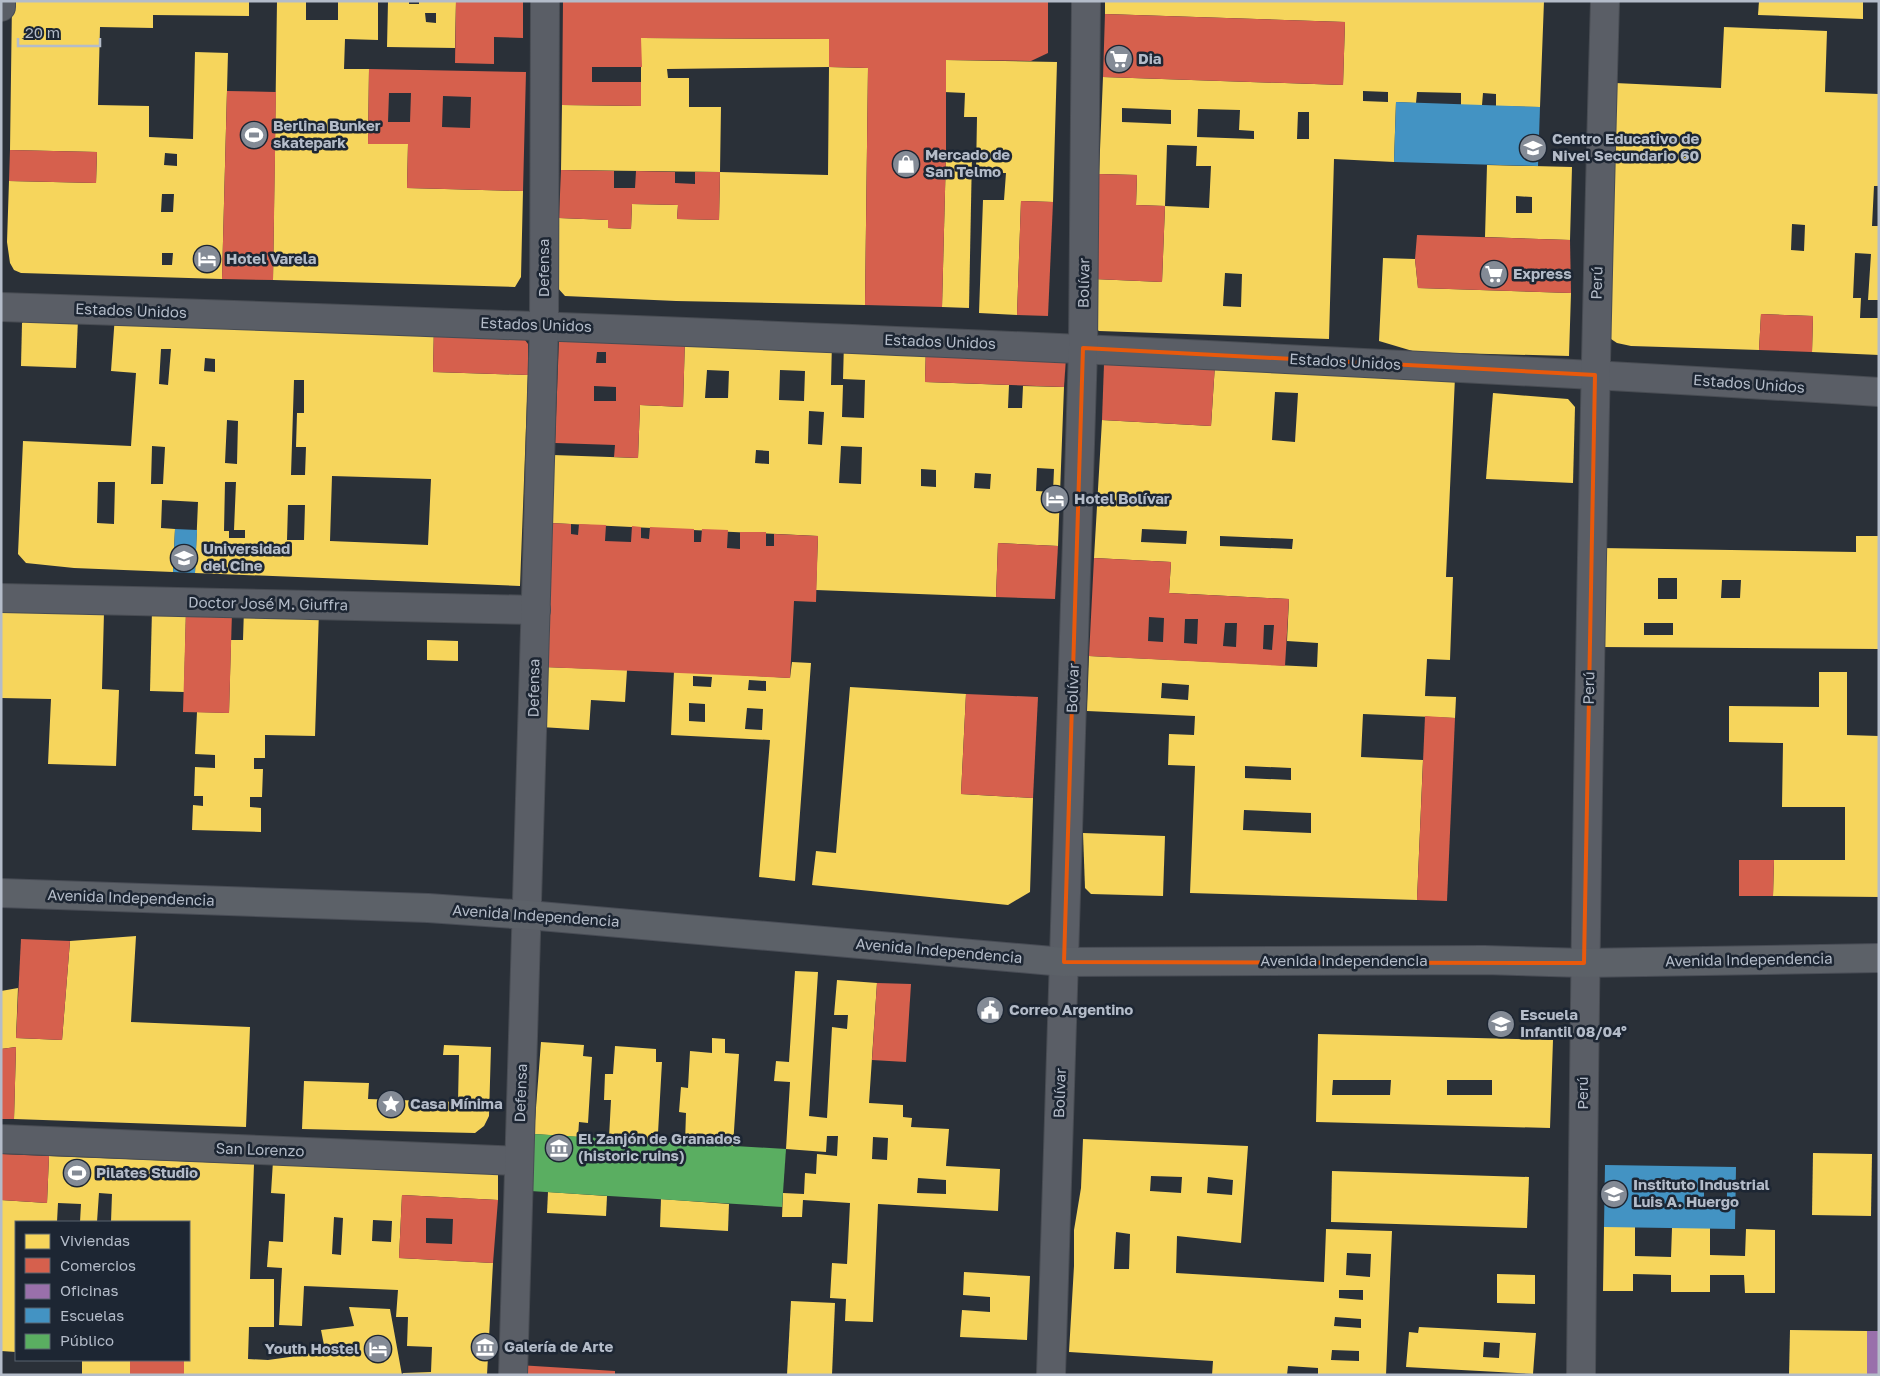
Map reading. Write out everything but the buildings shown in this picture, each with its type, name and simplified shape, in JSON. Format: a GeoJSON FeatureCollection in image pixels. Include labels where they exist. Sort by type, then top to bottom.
{"type":"FeatureCollection","features":[{"type":"Feature","properties":{"kind":"main road","name":"Avenida Independencia"},"geometry":{"type":"LineString","coordinates":[[1,893],[428,908],[1064,962],[1484,960],[1584,963],[1879,958]]}},
{"type":"Feature","properties":{"kind":"street"},"geometry":{"type":"LineString","coordinates":[[1,1],[1,7]]}},
{"type":"Feature","properties":{"kind":"street","name":"Defensa"},"geometry":{"type":"LineString","coordinates":[[513,1375],[544,325],[545,1]]}},
{"type":"Feature","properties":{"kind":"street","name":"Bolívar"},"geometry":{"type":"LineString","coordinates":[[1051,1375],[1083,348],[1086,1]]}},
{"type":"Feature","properties":{"kind":"street","name":"Perú"},"geometry":{"type":"LineString","coordinates":[[1581,1375],[1584,963],[1595,375],[1605,1]]}},
{"type":"Feature","properties":{"kind":"street","name":"Estados Unidos"},"geometry":{"type":"LineString","coordinates":[[1,307],[544,325],[1083,348],[1879,392]]}},
{"type":"Feature","properties":{"kind":"street","name":"Doctor José M. Giuffra"},"geometry":{"type":"LineString","coordinates":[[1,598],[536,610]]}},
{"type":"Feature","properties":{"kind":"street","name":"San Lorenzo"},"geometry":{"type":"LineString","coordinates":[[1,1139],[519,1161]]}},
{"type":"Feature","properties":{"kind":"highlighted area"},"geometry":{"type":"Polygon","coordinates":[[[1083,348],[1595,375],[1584,963],[1064,962],[1083,348]]]}},
{"type":"Feature","properties":{"kind":"place","name":"Dia"},"geometry":{"type":"Point","coordinates":[1119,59]}},
{"type":"Feature","properties":{"kind":"place","name":"Berlina Bunker skatepark"},"geometry":{"type":"Point","coordinates":[254,135]}},
{"type":"Feature","properties":{"kind":"place","name":"Centro Educativo de Nivel Secundario 60"},"geometry":{"type":"Point","coordinates":[1533,148]}},
{"type":"Feature","properties":{"kind":"place","name":"Mercado de San Telmo"},"geometry":{"type":"Point","coordinates":[906,164]}},
{"type":"Feature","properties":{"kind":"place","name":"Hotel Varela"},"geometry":{"type":"Point","coordinates":[207,259]}},
{"type":"Feature","properties":{"kind":"place","name":"Express"},"geometry":{"type":"Point","coordinates":[1494,274]}},
{"type":"Feature","properties":{"kind":"place","name":"Hotel Bolívar"},"geometry":{"type":"Point","coordinates":[1055,499]}},
{"type":"Feature","properties":{"kind":"place","name":"Universidad del Cine"},"geometry":{"type":"Point","coordinates":[184,558]}},
{"type":"Feature","properties":{"kind":"place","name":"Correo Argentino"},"geometry":{"type":"Point","coordinates":[990,1010]}},
{"type":"Feature","properties":{"kind":"place","name":"Escuela Infantil 08/04°"},"geometry":{"type":"Point","coordinates":[1501,1024]}},
{"type":"Feature","properties":{"kind":"place","name":"Casa Mínima"},"geometry":{"type":"Point","coordinates":[391,1104]}},
{"type":"Feature","properties":{"kind":"place","name":"El Zanjón de Granados (historic ruins)"},"geometry":{"type":"Point","coordinates":[559,1148]}},
{"type":"Feature","properties":{"kind":"place","name":"Pilates Studio"},"geometry":{"type":"Point","coordinates":[77,1173]}},
{"type":"Feature","properties":{"kind":"place","name":"Instituto Industrial Luis A. Huergo"},"geometry":{"type":"Point","coordinates":[1614,1194]}},
{"type":"Feature","properties":{"kind":"place","name":"Galería de Arte"},"geometry":{"type":"Point","coordinates":[485,1347]}},
{"type":"Feature","properties":{"kind":"place","name":"Youth Hostel"},"geometry":{"type":"Point","coordinates":[378,1349]}}]}
